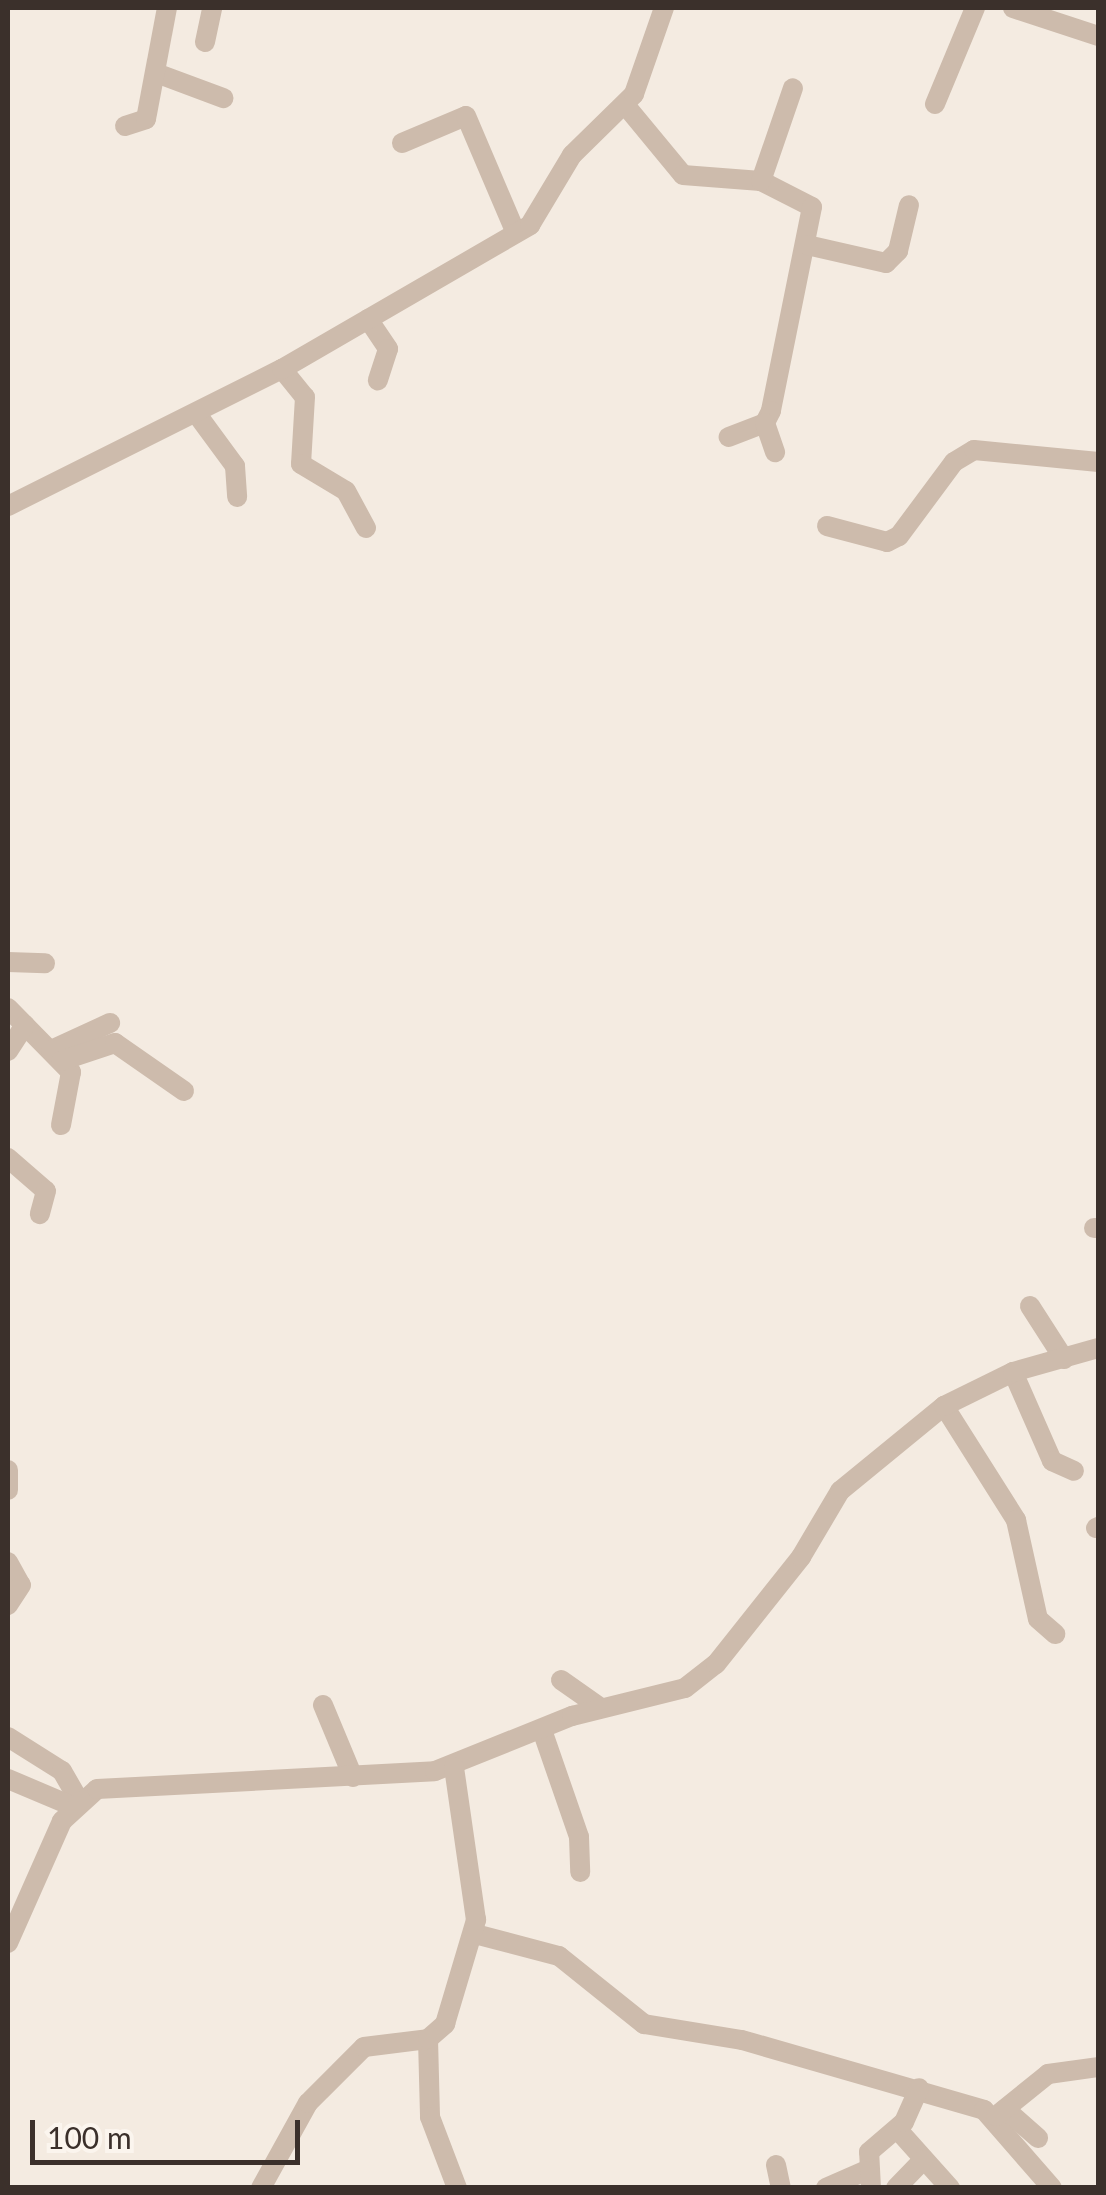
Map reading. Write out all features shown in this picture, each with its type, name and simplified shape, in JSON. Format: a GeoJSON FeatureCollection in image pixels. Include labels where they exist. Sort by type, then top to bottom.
{"type":"FeatureCollection","features":[{"type":"Feature","properties":{"kind":"street"},"geometry":{"type":"LineString","coordinates":[[125,126],[146,119],[166,8]]}},
{"type":"Feature","properties":{"kind":"street"},"geometry":{"type":"LineString","coordinates":[[205,42],[212,8]]}},
{"type":"Feature","properties":{"kind":"street"},"geometry":{"type":"LineString","coordinates":[[8,506],[282,369],[541,215],[582,142],[626,106],[664,8]]}},
{"type":"Feature","properties":{"kind":"street"},"geometry":{"type":"LineString","coordinates":[[935,104],[975,8]]}},
{"type":"Feature","properties":{"kind":"street"},"geometry":{"type":"LineString","coordinates":[[1013,8],[1098,36]]}},
{"type":"Feature","properties":{"kind":"street"},"geometry":{"type":"LineString","coordinates":[[156,74],[223,98]]}},
{"type":"Feature","properties":{"kind":"street"},"geometry":{"type":"LineString","coordinates":[[762,180],[793,88]]}},
{"type":"Feature","properties":{"kind":"street"},"geometry":{"type":"LineString","coordinates":[[626,106],[683,175],[762,180],[810,201],[807,245],[765,423],[775,452]]}},
{"type":"Feature","properties":{"kind":"street"},"geometry":{"type":"LineString","coordinates":[[402,143],[466,116],[516,233]]}},
{"type":"Feature","properties":{"kind":"street"},"geometry":{"type":"LineString","coordinates":[[807,245],[886,263],[908,205]]}},
{"type":"Feature","properties":{"kind":"street"},"geometry":{"type":"LineString","coordinates":[[368,319],[388,349],[378,380]]}},
{"type":"Feature","properties":{"kind":"street"},"geometry":{"type":"LineString","coordinates":[[282,369],[305,397],[301,464],[346,491],[366,528]]}},
{"type":"Feature","properties":{"kind":"street"},"geometry":{"type":"LineString","coordinates":[[196,414],[235,466],[237,497]]}},
{"type":"Feature","properties":{"kind":"street"},"geometry":{"type":"LineString","coordinates":[[729,437],[765,423]]}},
{"type":"Feature","properties":{"kind":"street"},"geometry":{"type":"LineString","coordinates":[[827,526],[887,542],[899,536],[954,462],[974,450],[1098,462]]}},
{"type":"Feature","properties":{"kind":"street"},"geometry":{"type":"LineString","coordinates":[[8,962],[44,963]]}},
{"type":"Feature","properties":{"kind":"street"},"geometry":{"type":"LineString","coordinates":[[8,1008],[56,1055],[71,1076],[57,1109],[61,1125]]}},
{"type":"Feature","properties":{"kind":"street"},"geometry":{"type":"LineString","coordinates":[[56,1055],[110,1023]]}},
{"type":"Feature","properties":{"kind":"street"},"geometry":{"type":"LineString","coordinates":[[8,1051],[25,1025]]}},
{"type":"Feature","properties":{"kind":"street"},"geometry":{"type":"LineString","coordinates":[[56,1055],[115,1043],[184,1091]]}},
{"type":"Feature","properties":{"kind":"street"},"geometry":{"type":"LineString","coordinates":[[8,1158],[46,1191],[40,1214]]}},
{"type":"Feature","properties":{"kind":"street"},"geometry":{"type":"LineString","coordinates":[[1030,1306],[1064,1358]]}},
{"type":"Feature","properties":{"kind":"street"},"geometry":{"type":"LineString","coordinates":[[8,1942],[76,1803],[114,1785],[354,1777],[454,1768],[602,1708],[703,1677],[801,1557],[840,1491],[944,1406],[1013,1372],[1098,1348]]}},
{"type":"Feature","properties":{"kind":"street"},"geometry":{"type":"LineString","coordinates":[[1013,1372],[1052,1461],[1074,1470]]}},
{"type":"Feature","properties":{"kind":"street"},"geometry":{"type":"LineString","coordinates":[[944,1406],[1016,1520],[1038,1618],[1055,1634]]}},
{"type":"Feature","properties":{"kind":"street"},"geometry":{"type":"LineString","coordinates":[[8,1470],[8,1490]]}},
{"type":"Feature","properties":{"kind":"street"},"geometry":{"type":"LineString","coordinates":[[8,1562],[21,1586],[8,1605]]}},
{"type":"Feature","properties":{"kind":"street"},"geometry":{"type":"LineString","coordinates":[[560,1680],[602,1708]]}},
{"type":"Feature","properties":{"kind":"street"},"geometry":{"type":"LineString","coordinates":[[324,1705],[354,1777]]}},
{"type":"Feature","properties":{"kind":"street"},"geometry":{"type":"LineString","coordinates":[[542,1730],[579,1838],[580,1872]]}},
{"type":"Feature","properties":{"kind":"street"},"geometry":{"type":"LineString","coordinates":[[8,1737],[62,1771],[76,1803]]}},
{"type":"Feature","properties":{"kind":"street"},"geometry":{"type":"LineString","coordinates":[[261,2188],[308,2103],[364,2047],[428,2039],[445,2024],[475,1934],[454,1768]]}},
{"type":"Feature","properties":{"kind":"street"},"geometry":{"type":"LineString","coordinates":[[8,1779],[76,1803]]}},
{"type":"Feature","properties":{"kind":"street"},"geometry":{"type":"LineString","coordinates":[[475,1934],[559,1956],[644,2024],[919,2088],[1001,2113],[1038,2138]]}},
{"type":"Feature","properties":{"kind":"street"},"geometry":{"type":"LineString","coordinates":[[428,2039],[430,2117],[457,2188]]}},
{"type":"Feature","properties":{"kind":"street"},"geometry":{"type":"LineString","coordinates":[[1001,2113],[1048,2074],[1098,2067]]}},
{"type":"Feature","properties":{"kind":"street"},"geometry":{"type":"LineString","coordinates":[[826,2188],[868,2180],[869,2152],[898,2130],[919,2088]]}},
{"type":"Feature","properties":{"kind":"street"},"geometry":{"type":"LineString","coordinates":[[1001,2113],[1052,2188]]}},
{"type":"Feature","properties":{"kind":"street"},"geometry":{"type":"LineString","coordinates":[[898,2130],[950,2188]]}},
{"type":"Feature","properties":{"kind":"street"},"geometry":{"type":"LineString","coordinates":[[896,2188],[922,2160]]}},
{"type":"Feature","properties":{"kind":"street"},"geometry":{"type":"LineString","coordinates":[[776,2165],[781,2188]]}}]}
